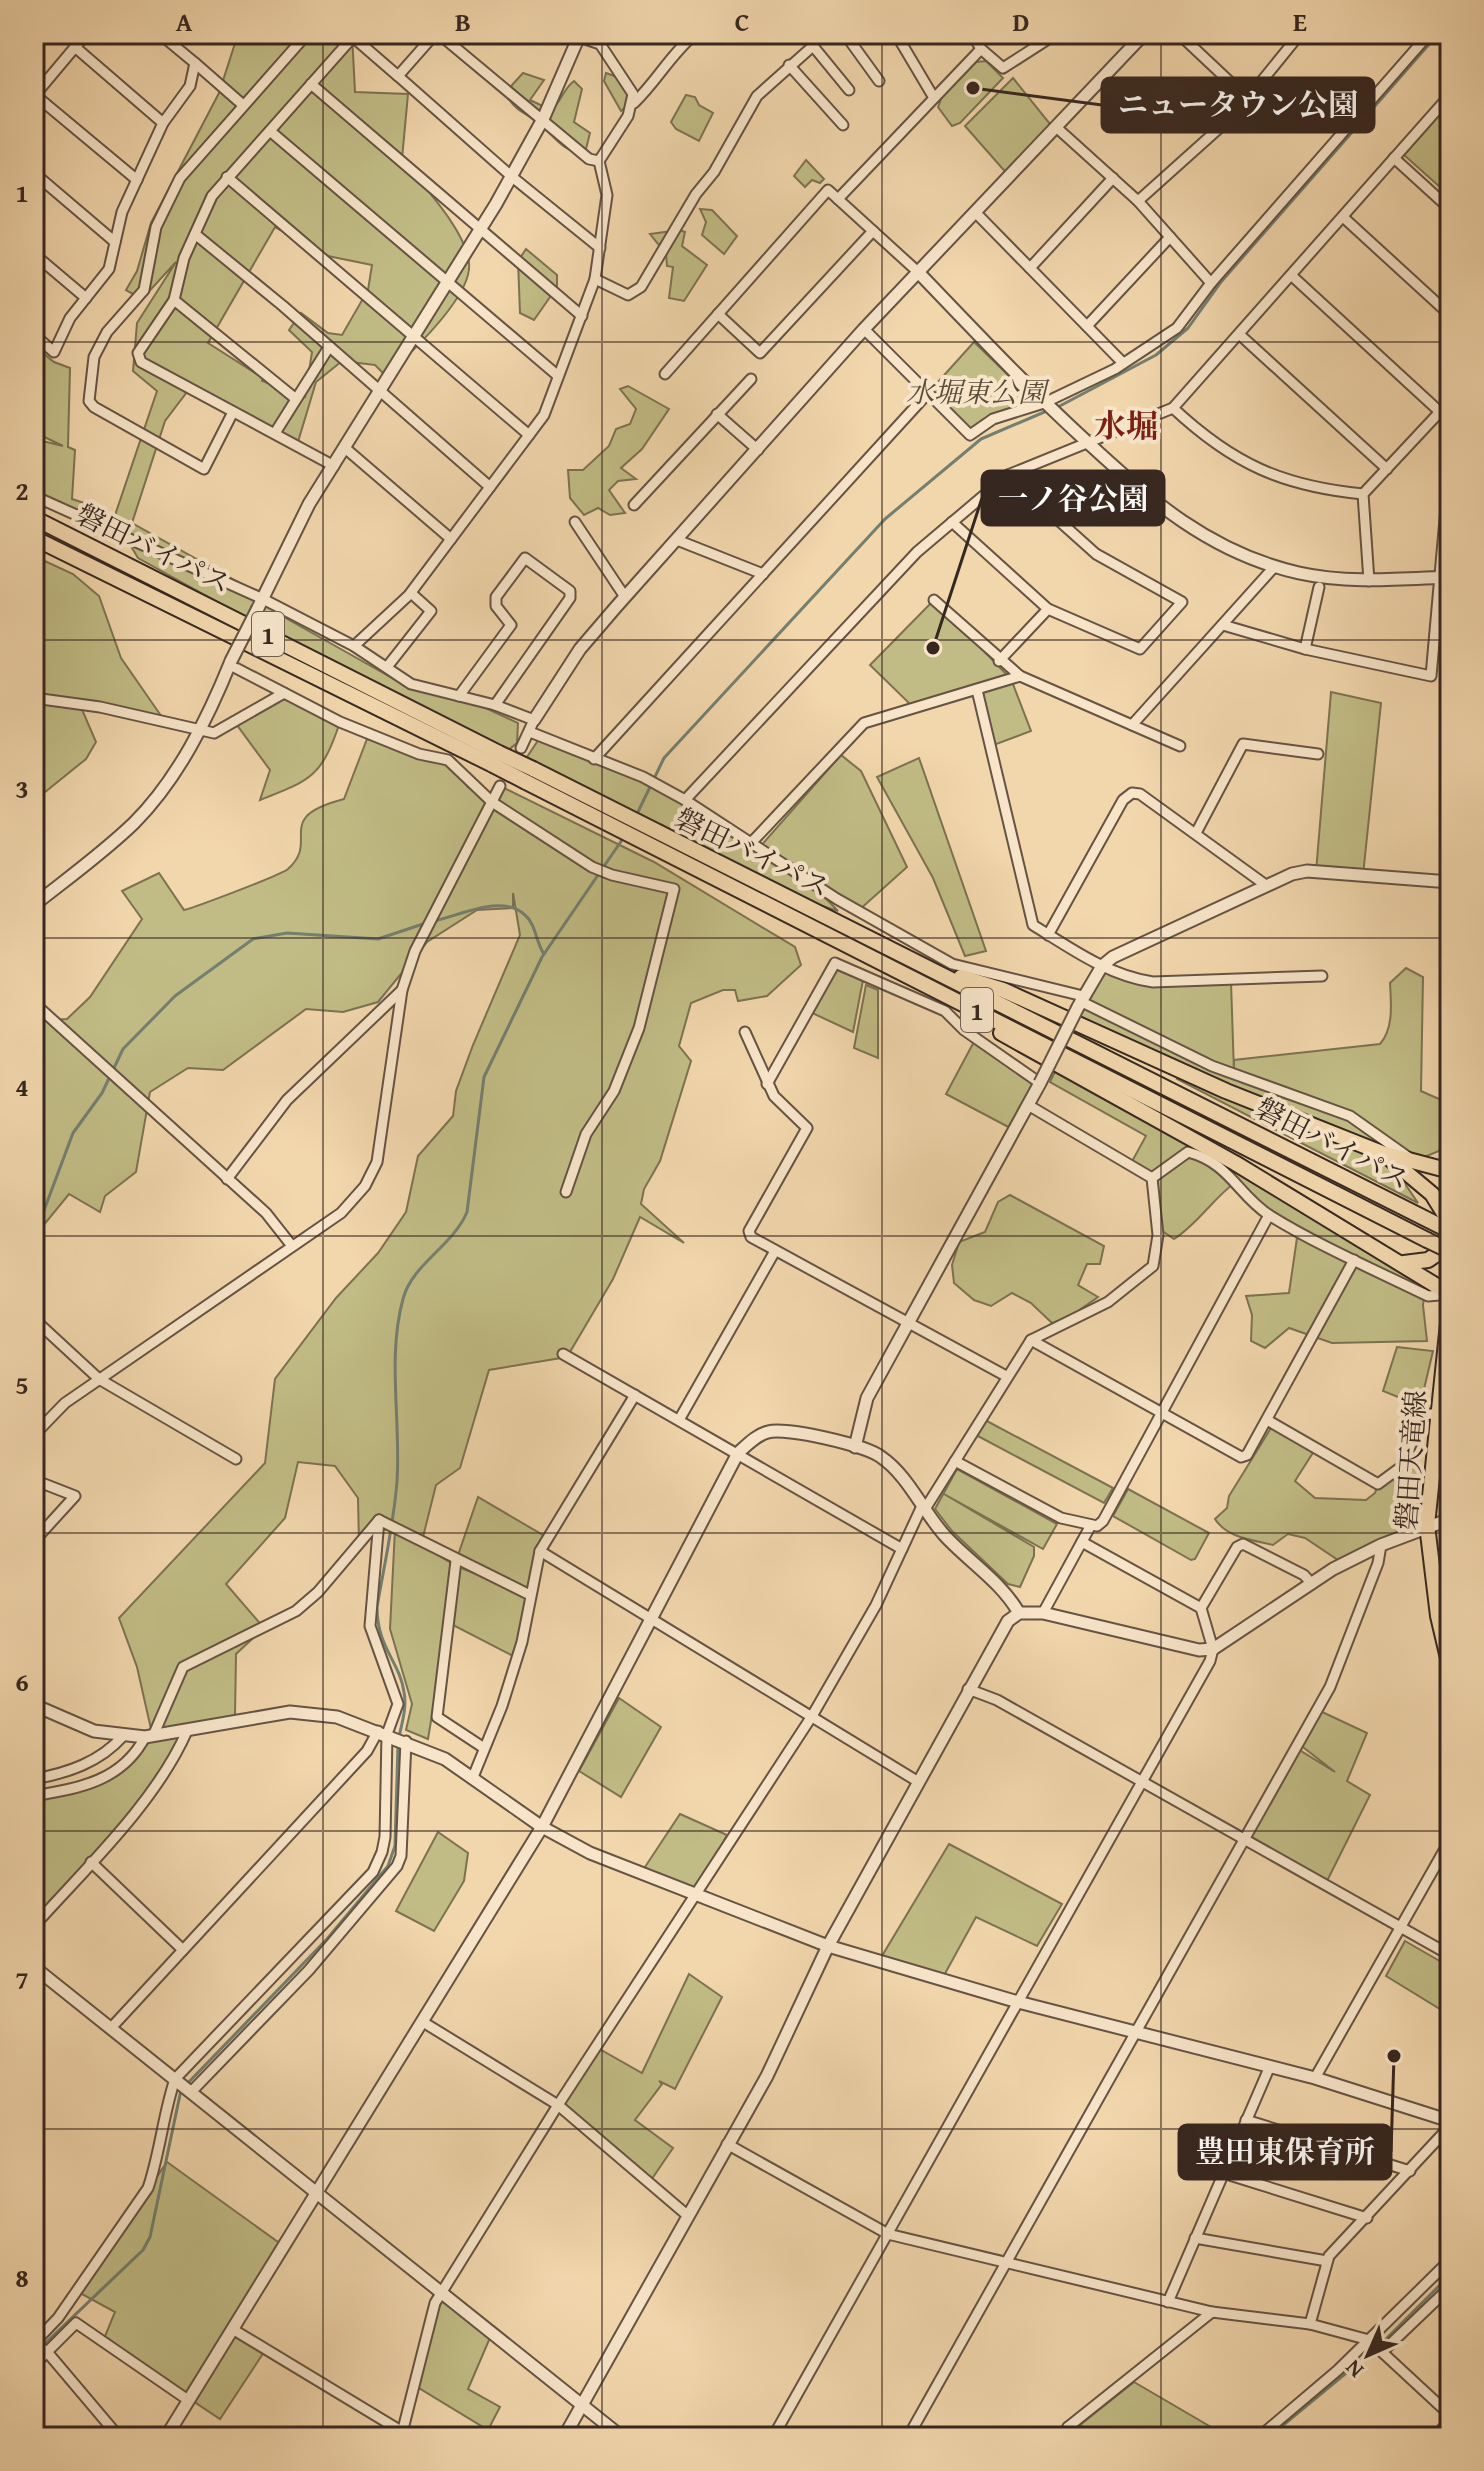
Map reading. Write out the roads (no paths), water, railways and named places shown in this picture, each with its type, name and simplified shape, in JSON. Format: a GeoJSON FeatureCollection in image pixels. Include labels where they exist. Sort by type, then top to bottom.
{"type":"FeatureCollection","features":[{"type":"Feature","properties":{"kind":"main road"},"geometry":{"type":"LineString","coordinates":[[34,508],[131,566]]}},
{"type":"Feature","properties":{"kind":"main road","name":"磐田バイパス"},"geometry":{"type":"LineString","coordinates":[[34,518],[529,776],[914,970],[1450,1231]]}},
{"type":"Feature","properties":{"kind":"main road","name":"磐田バイパス"},"geometry":{"type":"LineString","coordinates":[[34,538],[496,759]]}},
{"type":"Feature","properties":{"kind":"main road"},"geometry":{"type":"LineString","coordinates":[[34,546],[127,584]]}},
{"type":"Feature","properties":{"kind":"main road"},"geometry":{"type":"LineString","coordinates":[[914,970],[1003,990],[1226,1091],[1382,1153],[1450,1171]]}},
{"type":"Feature","properties":{"kind":"main road","name":"磐田バイパス"},"geometry":{"type":"LineString","coordinates":[[914,970],[1427,1240],[1450,1248]]}},
{"type":"Feature","properties":{"kind":"main road","name":"1"},"geometry":{"type":"LineString","coordinates":[[914,970],[964,1013],[1150,1114],[1450,1294]]}},
{"type":"Feature","properties":{"kind":"main road"},"geometry":{"type":"LineString","coordinates":[[1382,1153],[1432,1194],[1450,1223]]}},
{"type":"Feature","properties":{"kind":"main road"},"geometry":{"type":"LineString","coordinates":[[1401,1263],[1428,1260],[1450,1248]]}},
{"type":"Feature","properties":{"kind":"main road","name":"磐田天竜線"},"geometry":{"type":"LineString","coordinates":[[1450,1304],[1427,1525],[1450,1667]]}},
{"type":"Feature","properties":{"kind":"street"},"geometry":{"type":"LineString","coordinates":[[86,34],[34,95],[137,180]]}},
{"type":"Feature","properties":{"kind":"street"},"geometry":{"type":"LineString","coordinates":[[160,34],[243,105]]}},
{"type":"Feature","properties":{"kind":"street"},"geometry":{"type":"LineString","coordinates":[[233,412],[204,469],[89,401],[94,357],[107,332],[144,290],[156,227],[180,178],[307,34]]}},
{"type":"Feature","properties":{"kind":"street"},"geometry":{"type":"LineString","coordinates":[[398,76],[437,34],[589,159],[599,161]]}},
{"type":"Feature","properties":{"kind":"street"},"geometry":{"type":"LineString","coordinates":[[354,646],[411,593],[544,415],[595,279],[607,195],[599,161],[634,103],[658,80],[663,65],[695,34]]}},
{"type":"Feature","properties":{"kind":"street"},"geometry":{"type":"LineString","coordinates":[[595,279],[628,295],[641,287],[696,194],[714,172],[757,96],[813,46],[820,34]]}},
{"type":"Feature","properties":{"kind":"street"},"geometry":{"type":"LineString","coordinates":[[845,34],[879,81]]}},
{"type":"Feature","properties":{"kind":"street"},"geometry":{"type":"LineString","coordinates":[[896,34],[934,98]]}},
{"type":"Feature","properties":{"kind":"street"},"geometry":{"type":"LineString","coordinates":[[972,34],[981,49],[1003,68],[1050,36]]}},
{"type":"Feature","properties":{"kind":"street"},"geometry":{"type":"LineString","coordinates":[[521,748],[580,649],[625,597],[864,329],[1144,34]]}},
{"type":"Feature","properties":{"kind":"street"},"geometry":{"type":"LineString","coordinates":[[1179,34],[1247,98]]}},
{"type":"Feature","properties":{"kind":"street"},"geometry":{"type":"LineString","coordinates":[[1138,201],[1219,130],[1300,34]]}},
{"type":"Feature","properties":{"kind":"street"},"geometry":{"type":"LineString","coordinates":[[864,329],[970,435],[993,419],[1046,404],[1123,363],[1177,328],[1211,283],[1429,34]]}},
{"type":"Feature","properties":{"kind":"street"},"geometry":{"type":"LineString","coordinates":[[334,466],[141,362],[138,353],[174,300],[184,258],[212,196],[354,35],[511,176],[600,248]]}},
{"type":"Feature","properties":{"kind":"street"},"geometry":{"type":"LineString","coordinates":[[34,905],[135,822],[174,773],[200,728],[309,504],[511,176],[543,119],[579,35],[600,44],[612,65],[631,86],[634,103]]}},
{"type":"Feature","properties":{"kind":"street"},"geometry":{"type":"LineString","coordinates":[[813,46],[849,90]]}},
{"type":"Feature","properties":{"kind":"street"},"geometry":{"type":"LineString","coordinates":[[75,47],[163,123]]}},
{"type":"Feature","properties":{"kind":"street"},"geometry":{"type":"LineString","coordinates":[[838,199],[981,49]]}},
{"type":"Feature","properties":{"kind":"street"},"geometry":{"type":"LineString","coordinates":[[34,335],[54,352],[70,318],[109,269],[122,212],[163,123],[190,86],[195,63]]}},
{"type":"Feature","properties":{"kind":"street"},"geometry":{"type":"LineString","coordinates":[[789,65],[843,125]]}},
{"type":"Feature","properties":{"kind":"street"},"geometry":{"type":"LineString","coordinates":[[311,84],[582,316]]}},
{"type":"Feature","properties":{"kind":"street"},"geometry":{"type":"LineString","coordinates":[[685,800],[917,552],[1008,475],[1173,408],[1450,95]]}},
{"type":"Feature","properties":{"kind":"street"},"geometry":{"type":"LineString","coordinates":[[1056,127],[1138,201],[1211,283]]}},
{"type":"Feature","properties":{"kind":"street"},"geometry":{"type":"LineString","coordinates":[[270,131],[557,375]]}},
{"type":"Feature","properties":{"kind":"street"},"geometry":{"type":"LineString","coordinates":[[1394,158],[1450,209]]}},
{"type":"Feature","properties":{"kind":"street"},"geometry":{"type":"LineString","coordinates":[[34,173],[115,242]]}},
{"type":"Feature","properties":{"kind":"street"},"geometry":{"type":"LineString","coordinates":[[227,177],[529,435]]}},
{"type":"Feature","properties":{"kind":"street"},"geometry":{"type":"LineString","coordinates":[[1030,268],[1113,178]]}},
{"type":"Feature","properties":{"kind":"street"},"geometry":{"type":"LineString","coordinates":[[665,374],[828,190],[918,272],[1046,404],[1172,517],[1217,544],[1275,566],[1344,580],[1446,577]]}},
{"type":"Feature","properties":{"kind":"street"},"geometry":{"type":"LineString","coordinates":[[975,212],[1123,363]]}},
{"type":"Feature","properties":{"kind":"street"},"geometry":{"type":"LineString","coordinates":[[1343,217],[1450,315]]}},
{"type":"Feature","properties":{"kind":"street"},"geometry":{"type":"LineString","coordinates":[[718,314],[760,353],[873,231]]}},
{"type":"Feature","properties":{"kind":"street"},"geometry":{"type":"LineString","coordinates":[[195,234],[490,487]]}},
{"type":"Feature","properties":{"kind":"street"},"geometry":{"type":"LineString","coordinates":[[1087,326],[1170,237]]}},
{"type":"Feature","properties":{"kind":"street"},"geometry":{"type":"LineString","coordinates":[[34,254],[86,298]]}},
{"type":"Feature","properties":{"kind":"street"},"geometry":{"type":"LineString","coordinates":[[1291,275],[1440,412]]}},
{"type":"Feature","properties":{"kind":"street"},"geometry":{"type":"LineString","coordinates":[[174,300],[296,399]]}},
{"type":"Feature","properties":{"kind":"street"},"geometry":{"type":"LineString","coordinates":[[1239,334],[1387,469]]}},
{"type":"Feature","properties":{"kind":"street"},"geometry":{"type":"LineString","coordinates":[[275,433],[329,347]]}},
{"type":"Feature","properties":{"kind":"street"},"geometry":{"type":"LineString","coordinates":[[634,505],[751,379]]}},
{"type":"Feature","properties":{"kind":"street"},"geometry":{"type":"LineString","coordinates":[[594,759],[928,393]]}},
{"type":"Feature","properties":{"kind":"street"},"geometry":{"type":"LineString","coordinates":[[1369,581],[1363,494],[1450,401]]}},
{"type":"Feature","properties":{"kind":"street"},"geometry":{"type":"LineString","coordinates":[[1173,408],[1232,456],[1273,477],[1316,490],[1363,494]]}},
{"type":"Feature","properties":{"kind":"street"},"geometry":{"type":"LineString","coordinates":[[717,414],[758,450]]}},
{"type":"Feature","properties":{"kind":"street"},"geometry":{"type":"LineString","coordinates":[[345,448],[451,539]]}},
{"type":"Feature","properties":{"kind":"street"},"geometry":{"type":"LineString","coordinates":[[1223,625],[1305,649],[1431,676],[1446,577],[1450,463]]}},
{"type":"Feature","properties":{"kind":"street"},"geometry":{"type":"LineString","coordinates":[[952,522],[1048,609],[1140,649],[1182,602],[1096,554],[1008,475]]}},
{"type":"Feature","properties":{"kind":"street"},"geometry":{"type":"LineString","coordinates":[[34,496],[354,646],[411,684],[495,705],[594,759],[643,777],[685,800],[837,899],[952,964],[1080,1001],[1212,1066],[1350,1116],[1414,1162]]}},
{"type":"Feature","properties":{"kind":"street"},"geometry":{"type":"LineString","coordinates":[[575,522],[625,597]]}},
{"type":"Feature","properties":{"kind":"street"},"geometry":{"type":"LineString","coordinates":[[677,540],[763,574]]}},
{"type":"Feature","properties":{"kind":"street"},"geometry":{"type":"LineString","coordinates":[[459,696],[511,625],[496,606],[496,597],[525,558],[570,591],[570,598],[495,705]]}},
{"type":"Feature","properties":{"kind":"street"},"geometry":{"type":"LineString","coordinates":[[1132,725],[1275,566]]}},
{"type":"Feature","properties":{"kind":"street"},"geometry":{"type":"LineString","coordinates":[[1305,649],[1319,587]]}},
{"type":"Feature","properties":{"kind":"street"},"geometry":{"type":"LineString","coordinates":[[387,667],[431,611],[411,593]]}},
{"type":"Feature","properties":{"kind":"street"},"geometry":{"type":"LineString","coordinates":[[934,600],[999,661],[1020,676],[1180,746]]}},
{"type":"Feature","properties":{"kind":"street"},"geometry":{"type":"LineString","coordinates":[[999,661],[1048,609]]}},
{"type":"Feature","properties":{"kind":"street"},"geometry":{"type":"LineString","coordinates":[[230,663],[340,722],[419,754],[448,760],[492,802],[592,867],[612,875],[674,889],[639,1028],[614,1091],[586,1134],[566,1192]]}},
{"type":"Feature","properties":{"kind":"street"},"geometry":{"type":"LineString","coordinates":[[751,843],[864,723],[1020,676]]}},
{"type":"Feature","properties":{"kind":"street"},"geometry":{"type":"LineString","coordinates":[[977,690],[1033,925],[1102,966],[1132,979],[1153,982],[1322,976]]}},
{"type":"Feature","properties":{"kind":"street"},"geometry":{"type":"LineString","coordinates":[[34,698],[100,707],[214,733],[284,693]]}},
{"type":"Feature","properties":{"kind":"street"},"geometry":{"type":"LineString","coordinates":[[1196,833],[1243,744],[1318,754]]}},
{"type":"Feature","properties":{"kind":"street"},"geometry":{"type":"LineString","coordinates":[[34,1435],[65,1403],[341,1213],[365,1186],[377,1162],[402,990],[415,951],[500,786]]}},
{"type":"Feature","properties":{"kind":"street"},"geometry":{"type":"LineString","coordinates":[[1048,935],[1123,800],[1132,793],[1140,794],[1267,886]]}},
{"type":"Feature","properties":{"kind":"street"},"geometry":{"type":"LineString","coordinates":[[855,1447],[867,1398],[1040,1083],[1080,1001],[1102,966],[1113,957],[1267,886],[1307,871],[1450,882]]}},
{"type":"Feature","properties":{"kind":"street"},"geometry":{"type":"LineString","coordinates":[[767,1084],[835,963],[945,1011],[964,1030],[1040,1083]]}},
{"type":"Feature","properties":{"kind":"street"},"geometry":{"type":"LineString","coordinates":[[227,1179],[287,1100],[402,990]]}},
{"type":"Feature","properties":{"kind":"street"},"geometry":{"type":"LineString","coordinates":[[34,1003],[266,1213],[292,1246]]}},
{"type":"Feature","properties":{"kind":"street"},"geometry":{"type":"LineString","coordinates":[[745,1032],[774,1096],[807,1128],[749,1231],[751,1237],[1006,1376]]}},
{"type":"Feature","properties":{"kind":"street"},"geometry":{"type":"LineString","coordinates":[[1028,1105],[1152,1178]]}},
{"type":"Feature","properties":{"kind":"street"},"geometry":{"type":"LineString","coordinates":[[1152,1178],[1188,1152],[1202,1156],[1232,1176],[1269,1215],[1428,1296],[1450,1294]]}},
{"type":"Feature","properties":{"kind":"street"},"geometry":{"type":"LineString","coordinates":[[234,2330],[405,2435],[435,2303],[558,2105],[812,1716],[876,1605],[924,1508],[1006,1376],[1031,1340],[1108,1302],[1153,1266],[1158,1235],[1152,1178]]}},
{"type":"Feature","properties":{"kind":"street"},"geometry":{"type":"LineString","coordinates":[[955,1461],[1061,1518],[1097,1526],[1103,1521],[1269,1215]]}},
{"type":"Feature","properties":{"kind":"street"},"geometry":{"type":"LineString","coordinates":[[679,1420],[775,1251]]}},
{"type":"Feature","properties":{"kind":"street"},"geometry":{"type":"LineString","coordinates":[[1031,1340],[1241,1457],[1247,1455],[1354,1260]]}},
{"type":"Feature","properties":{"kind":"street"},"geometry":{"type":"LineString","coordinates":[[34,1319],[99,1379],[236,1459]]}},
{"type":"Feature","properties":{"kind":"street"},"geometry":{"type":"LineString","coordinates":[[563,1354],[738,1453],[822,1506],[902,1549]]}},
{"type":"Feature","properties":{"kind":"street"},"geometry":{"type":"LineString","coordinates":[[473,1777],[522,1642],[540,1551],[635,1395]]}},
{"type":"Feature","properties":{"kind":"street"},"geometry":{"type":"LineString","coordinates":[[1267,1420],[1378,1484],[1401,1467],[1424,1415],[1439,1413]]}},
{"type":"Feature","properties":{"kind":"street"},"geometry":{"type":"LineString","coordinates":[[166,2437],[542,1827],[738,1453],[754,1438],[769,1431],[786,1431],[855,1447],[883,1458],[946,1537],[1006,1591],[1019,1613]]}},
{"type":"Feature","properties":{"kind":"street"},"geometry":{"type":"LineString","coordinates":[[34,1480],[75,1496],[34,1541]]}},
{"type":"Feature","properties":{"kind":"street"},"geometry":{"type":"LineString","coordinates":[[773,2437],[1213,1649],[1312,1584],[1381,1545],[1427,1525],[1450,1519]]}},
{"type":"Feature","properties":{"kind":"street"},"geometry":{"type":"LineString","coordinates":[[379,1520],[456,1561],[530,1595]]}},
{"type":"Feature","properties":{"kind":"street"},"geometry":{"type":"LineString","coordinates":[[111,2028],[367,1751],[383,1732],[398,1704],[370,1626],[379,1520]]}},
{"type":"Feature","properties":{"kind":"street"},"geometry":{"type":"LineString","coordinates":[[34,1796],[115,1775],[149,1737],[183,1667],[296,1611],[318,1592],[379,1520]]}},
{"type":"Feature","properties":{"kind":"street"},"geometry":{"type":"LineString","coordinates":[[1043,1613],[1091,1525]]}},
{"type":"Feature","properties":{"kind":"street"},"geometry":{"type":"LineString","coordinates":[[1082,1542],[1201,1608],[1213,1649]]}},
{"type":"Feature","properties":{"kind":"street"},"geometry":{"type":"LineString","coordinates":[[1201,1608],[1237,1547],[1243,1544],[1304,1575],[1312,1584]]}},
{"type":"Feature","properties":{"kind":"street"},"geometry":{"type":"LineString","coordinates":[[908,2437],[1330,1687],[1378,1563],[1381,1545]]}},
{"type":"Feature","properties":{"kind":"street"},"geometry":{"type":"LineString","coordinates":[[540,1551],[917,1781]]}},
{"type":"Feature","properties":{"kind":"street"},"geometry":{"type":"LineString","coordinates":[[456,1561],[437,1717],[484,1748]]}},
{"type":"Feature","properties":{"kind":"street"},"geometry":{"type":"LineString","coordinates":[[564,2437],[767,2076],[828,1946],[996,1637],[1019,1613],[1043,1613],[1199,1650],[1213,1649]]}},
{"type":"Feature","properties":{"kind":"street"},"geometry":{"type":"LineString","coordinates":[[968,1689],[997,1700],[1450,1955]]}},
{"type":"Feature","properties":{"kind":"street"},"geometry":{"type":"LineString","coordinates":[[34,1705],[94,1731],[123,1736],[149,1737],[290,1712],[337,1717],[406,1741],[473,1777],[542,1827],[614,1863],[828,1946],[1018,2002],[1315,2078],[1450,2124],[1327,2261],[1310,2324]]}},
{"type":"Feature","properties":{"kind":"street"},"geometry":{"type":"LineString","coordinates":[[34,1926],[158,1781],[187,1731]]}},
{"type":"Feature","properties":{"kind":"street"},"geometry":{"type":"LineString","coordinates":[[119,2437],[48,2353],[34,2343],[58,2318],[148,2188],[155,2168],[162,2117],[175,2079],[373,1872],[385,1837],[383,1732]]}},
{"type":"Feature","properties":{"kind":"street"},"geometry":{"type":"LineString","coordinates":[[34,1779],[61,1774],[97,1759],[123,1736]]}},
{"type":"Feature","properties":{"kind":"street"},"geometry":{"type":"LineString","coordinates":[[191,2092],[309,1970],[397,1866],[401,1856],[406,1741]]}},
{"type":"Feature","properties":{"kind":"street"},"geometry":{"type":"LineString","coordinates":[[1315,2078],[1450,1840]]}},
{"type":"Feature","properties":{"kind":"street"},"geometry":{"type":"LineString","coordinates":[[91,1862],[183,1950]]}},
{"type":"Feature","properties":{"kind":"street"},"geometry":{"type":"LineString","coordinates":[[34,1967],[622,2437]]}},
{"type":"Feature","properties":{"kind":"street"},"geometry":{"type":"LineString","coordinates":[[423,2022],[558,2105],[687,2215]]}},
{"type":"Feature","properties":{"kind":"street"},"geometry":{"type":"LineString","coordinates":[[1168,2302],[1270,2066]]}},
{"type":"Feature","properties":{"kind":"street"},"geometry":{"type":"LineString","coordinates":[[1246,2120],[1410,2171]]}},
{"type":"Feature","properties":{"kind":"street"},"geometry":{"type":"LineString","coordinates":[[727,2144],[888,2234],[1007,2259],[1212,2312],[1310,2324],[1369,2340],[1450,2418],[1435,2437]]}},
{"type":"Feature","properties":{"kind":"street"},"geometry":{"type":"LineString","coordinates":[[1223,2173],[1367,2218]]}},
{"type":"Feature","properties":{"kind":"street"},"geometry":{"type":"LineString","coordinates":[[1195,2238],[1327,2261]]}},
{"type":"Feature","properties":{"kind":"street"},"geometry":{"type":"LineString","coordinates":[[1259,2437],[1369,2340],[1450,2260]]}},
{"type":"Feature","properties":{"kind":"street"},"geometry":{"type":"LineString","coordinates":[[1382,2352],[1450,2287]]}},
{"type":"Feature","properties":{"kind":"street"},"geometry":{"type":"LineString","coordinates":[[1062,2437],[1068,2427],[1212,2312]]}},
{"type":"Feature","properties":{"kind":"street"},"geometry":{"type":"LineString","coordinates":[[34,2365],[76,2323],[188,2400]]}},
{"type":"Feature","properties":{"kind":"street"},"geometry":{"type":"LineString","coordinates":[[1068,2427],[1086,2437]]}},
{"type":"Feature","properties":{"kind":"waterway"},"geometry":{"type":"LineString","coordinates":[[1056,408],[1156,355],[1188,328],[1221,282],[1438,34]]}},
{"type":"Feature","properties":{"kind":"waterway"},"geometry":{"type":"LineString","coordinates":[[636,816],[664,758],[885,519],[981,439],[1049,410]]}},
{"type":"Feature","properties":{"kind":"waterway"},"geometry":{"type":"LineString","coordinates":[[399,1737],[405,1709],[404,1692],[384,1644],[377,1607],[397,1481],[395,1366],[403,1299],[415,1275],[452,1235],[467,1212],[484,1077],[542,957],[624,837]]}},
{"type":"Feature","properties":{"kind":"waterway"},"geometry":{"type":"LineString","coordinates":[[434,921],[493,906],[516,909],[529,919],[544,954]]}},
{"type":"Feature","properties":{"kind":"waterway"},"geometry":{"type":"LineString","coordinates":[[34,1237],[73,1133],[102,1093],[123,1049],[175,996],[253,939],[287,933],[378,939],[426,923]]}},
{"type":"Feature","properties":{"kind":"waterway"},"geometry":{"type":"LineString","coordinates":[[186,2085],[327,1939],[388,1866],[395,1846],[398,1745]]}},
{"type":"Feature","properties":{"kind":"waterway"},"geometry":{"type":"LineString","coordinates":[[34,2354],[143,2250],[150,2237],[181,2090]]}},
{"type":"Feature","properties":{"kind":"waterway"},"geometry":{"type":"LineString","coordinates":[[1380,2345],[1450,2275]]}},
{"type":"Feature","properties":{"kind":"waterway"},"geometry":{"type":"LineString","coordinates":[[1269,2437],[1374,2350]]}},
{"type":"Feature","properties":{"kind":"place","name":"ニュータウン公園"},"geometry":{"type":"Point","coordinates":[973,88]}},
{"type":"Feature","properties":{"kind":"place","name":"一ノ谷公園"},"geometry":{"type":"Point","coordinates":[933,648]}},
{"type":"Feature","properties":{"kind":"place","name":"豊田東保育所"},"geometry":{"type":"Point","coordinates":[1394,2056]}},
{"type":"Feature","properties":{"kind":"district","name":"水堀"},"geometry":{"type":"Point","coordinates":[1126,425]}},
{"type":"Feature","properties":{"kind":"park label","name":"水堀東公園"},"geometry":{"type":"Point","coordinates":[976,391]}}]}
